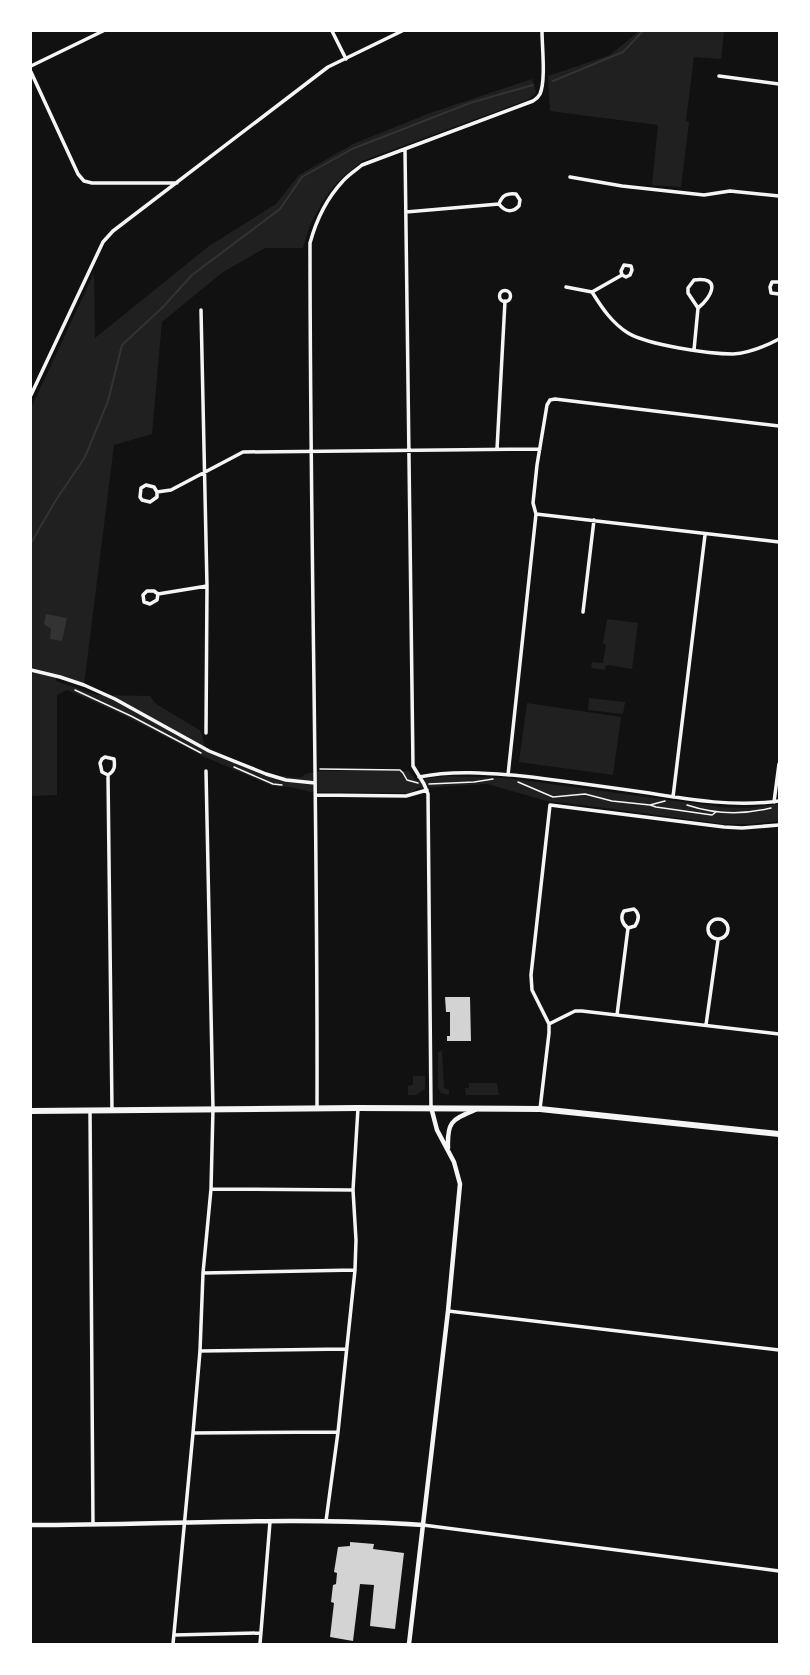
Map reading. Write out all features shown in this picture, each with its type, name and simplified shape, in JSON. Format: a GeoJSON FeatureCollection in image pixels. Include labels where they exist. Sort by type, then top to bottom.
{"type":"FeatureCollection","features":[{"type":"Feature","properties":{"kind":"main road"},"geometry":{"type":"LineString","coordinates":[[31,1111],[431,1107],[540,1109],[779,1134]]}},
{"type":"Feature","properties":{"kind":"street"},"geometry":{"type":"LineString","coordinates":[[31,66],[104,31]]}},
{"type":"Feature","properties":{"kind":"street"},"geometry":{"type":"LineString","coordinates":[[332,31],[346,59]]}},
{"type":"Feature","properties":{"kind":"street"},"geometry":{"type":"LineString","coordinates":[[31,394],[103,242],[113,231],[178,183],[328,67],[402,31]]}},
{"type":"Feature","properties":{"kind":"street"},"geometry":{"type":"LineString","coordinates":[[317,1108],[316,795],[310,451],[310,243],[317,223],[331,195],[344,180],[362,165],[533,101],[538,97],[541,93],[543,76],[542,31]]}},
{"type":"Feature","properties":{"kind":"street"},"geometry":{"type":"LineString","coordinates":[[31,72],[78,174],[84,181],[92,183],[178,183]]}},
{"type":"Feature","properties":{"kind":"street"},"geometry":{"type":"LineString","coordinates":[[719,76],[779,84]]}},
{"type":"Feature","properties":{"kind":"street"},"geometry":{"type":"LineString","coordinates":[[405,150],[413,766],[427,790],[431,1107],[437,1130],[448,1149],[458,1174],[460,1184],[448,1310],[409,1644]]}},
{"type":"Feature","properties":{"kind":"street"},"geometry":{"type":"LineString","coordinates":[[570,177],[622,186],[704,195],[730,190],[779,196]]}},
{"type":"Feature","properties":{"kind":"street"},"geometry":{"type":"LineString","coordinates":[[509,193],[516,194],[520,200],[519,206],[514,211],[502,209],[499,204],[504,196],[509,193]]}},
{"type":"Feature","properties":{"kind":"street"},"geometry":{"type":"LineString","coordinates":[[406,212],[499,204]]}},
{"type":"Feature","properties":{"kind":"street"},"geometry":{"type":"LineString","coordinates":[[566,286],[592,292],[622,275]]}},
{"type":"Feature","properties":{"kind":"street"},"geometry":{"type":"LineString","coordinates":[[694,350],[698,308],[688,293],[688,288],[694,280],[702,279],[709,282],[712,286],[712,292],[704,303],[698,308]]}},
{"type":"Feature","properties":{"kind":"street"},"geometry":{"type":"LineString","coordinates":[[779,282],[772,282],[770,286],[772,293],[779,294]]}},
{"type":"Feature","properties":{"kind":"street"},"geometry":{"type":"LineString","coordinates":[[592,292],[607,315],[628,332],[650,342],[716,353],[738,353],[754,350],[779,339]]}},
{"type":"Feature","properties":{"kind":"street"},"geometry":{"type":"LineString","coordinates":[[497,449],[505,301]]}},
{"type":"Feature","properties":{"kind":"street"},"geometry":{"type":"LineString","coordinates":[[201,310],[207,586],[206,733]]}},
{"type":"Feature","properties":{"kind":"street"},"geometry":{"type":"LineString","coordinates":[[508,775],[536,514],[533,504],[537,465],[547,406],[550,400],[555,399],[779,426]]}},
{"type":"Feature","properties":{"kind":"street"},"geometry":{"type":"LineString","coordinates":[[158,492],[171,490],[243,452],[540,449]]}},
{"type":"Feature","properties":{"kind":"street"},"geometry":{"type":"LineString","coordinates":[[146,485],[154,487],[158,492],[157,497],[150,502],[142,500],[140,497],[141,488],[146,485]]}},
{"type":"Feature","properties":{"kind":"street"},"geometry":{"type":"LineString","coordinates":[[536,514],[705,535],[779,542]]}},
{"type":"Feature","properties":{"kind":"street"},"geometry":{"type":"LineString","coordinates":[[583,612],[594,520]]}},
{"type":"Feature","properties":{"kind":"street"},"geometry":{"type":"LineString","coordinates":[[673,797],[705,535]]}},
{"type":"Feature","properties":{"kind":"street"},"geometry":{"type":"LineString","coordinates":[[158,594],[157,600],[150,604],[144,602],[142,598],[144,592],[151,590],[158,594],[207,586]]}},
{"type":"Feature","properties":{"kind":"street"},"geometry":{"type":"LineString","coordinates":[[31,670],[84,685],[115,699],[209,751],[266,774],[286,780],[315,783]]}},
{"type":"Feature","properties":{"kind":"street"},"geometry":{"type":"LineString","coordinates":[[108,775],[102,772],[100,767],[102,759],[105,757],[114,759],[115,764],[111,773],[108,775],[112,1110]]}},
{"type":"Feature","properties":{"kind":"street"},"geometry":{"type":"LineString","coordinates":[[419,777],[439,773],[495,773],[559,780],[673,797],[735,804],[777,801],[779,764]]}},
{"type":"Feature","properties":{"kind":"street"},"geometry":{"type":"LineString","coordinates":[[173,1644],[200,1351],[203,1273],[211,1189],[213,1109],[206,771]]}},
{"type":"Feature","properties":{"kind":"street"},"geometry":{"type":"LineString","coordinates":[[316,795],[406,796],[427,790]]}},
{"type":"Feature","properties":{"kind":"street"},"geometry":{"type":"LineString","coordinates":[[540,1109],[549,1024],[534,997],[531,975],[550,804],[724,827],[748,828],[779,825]]}},
{"type":"Feature","properties":{"kind":"street"},"geometry":{"type":"LineString","coordinates":[[634,909],[637,912],[638,922],[635,926],[628,928],[624,925],[622,914],[624,911],[634,909]]}},
{"type":"Feature","properties":{"kind":"street"},"geometry":{"type":"LineString","coordinates":[[718,918],[723,920],[729,929],[724,939],[718,940],[710,936],[708,930],[709,924],[718,918]]}},
{"type":"Feature","properties":{"kind":"street"},"geometry":{"type":"LineString","coordinates":[[617,1015],[628,928]]}},
{"type":"Feature","properties":{"kind":"street"},"geometry":{"type":"LineString","coordinates":[[706,1025],[718,940]]}},
{"type":"Feature","properties":{"kind":"street"},"geometry":{"type":"LineString","coordinates":[[549,1024],[576,1012],[617,1015],[779,1034]]}},
{"type":"Feature","properties":{"kind":"street"},"geometry":{"type":"LineString","coordinates":[[326,1521],[338,1432],[355,1270],[356,1240],[354,1190],[358,1108]]}},
{"type":"Feature","properties":{"kind":"street"},"geometry":{"type":"LineString","coordinates":[[448,1149],[449,1127],[454,1120],[478,1108]]}},
{"type":"Feature","properties":{"kind":"street"},"geometry":{"type":"LineString","coordinates":[[90,1110],[93,1524]]}},
{"type":"Feature","properties":{"kind":"street"},"geometry":{"type":"LineString","coordinates":[[211,1189],[354,1190]]}},
{"type":"Feature","properties":{"kind":"street"},"geometry":{"type":"LineString","coordinates":[[203,1273],[355,1270]]}},
{"type":"Feature","properties":{"kind":"street"},"geometry":{"type":"LineString","coordinates":[[448,1310],[779,1350]]}},
{"type":"Feature","properties":{"kind":"street"},"geometry":{"type":"LineString","coordinates":[[200,1351],[346,1349]]}},
{"type":"Feature","properties":{"kind":"street"},"geometry":{"type":"LineString","coordinates":[[193,1433],[338,1432]]}},
{"type":"Feature","properties":{"kind":"street"},"geometry":{"type":"LineString","coordinates":[[31,1525],[326,1521],[423,1525],[779,1571]]}},
{"type":"Feature","properties":{"kind":"street"},"geometry":{"type":"LineString","coordinates":[[260,1644],[270,1522]]}},
{"type":"Feature","properties":{"kind":"street"},"geometry":{"type":"LineString","coordinates":[[174,1635],[261,1634]]}},
{"type":"Feature","properties":{"kind":"path"},"geometry":{"type":"LineString","coordinates":[[315,769],[400,770],[407,780],[416,783]]}},
{"type":"Feature","properties":{"kind":"path"},"geometry":{"type":"LineString","coordinates":[[434,784],[474,782],[498,778]]}},
{"type":"Feature","properties":{"kind":"path"},"geometry":{"type":"LineString","coordinates":[[514,780],[553,797],[585,794],[612,801],[650,805],[667,801]]}},
{"type":"Feature","properties":{"kind":"path"},"geometry":{"type":"LineString","coordinates":[[683,804],[717,811],[753,812],[774,807]]}},
{"type":"Feature","properties":{"kind":"path"},"geometry":{"type":"LineString","coordinates":[[650,805],[656,808],[712,815],[717,811]]}},
{"type":"Feature","properties":{"kind":"shaded area"},"geometry":{"type":"Polygon","coordinates":[[[639,31],[724,31],[721,59],[694,57],[686,121],[689,122],[681,187],[652,185],[658,125],[550,111],[548,76],[610,55],[639,31]]]}},
{"type":"Feature","properties":{"kind":"shaded area"},"geometry":{"type":"Polygon","coordinates":[[[532,79],[536,92],[527,100],[362,161],[337,182],[324,199],[310,225],[303,248],[265,248],[223,272],[162,322],[152,434],[114,445],[84,685],[56,676],[56,681],[97,695],[150,696],[156,704],[201,731],[205,747],[252,767],[288,777],[301,778],[305,774],[320,771],[409,771],[416,780],[446,776],[507,778],[720,807],[748,808],[779,804],[779,821],[750,824],[723,824],[547,801],[487,784],[417,788],[413,792],[407,793],[311,792],[290,787],[272,786],[205,757],[119,713],[67,690],[57,695],[57,795],[31,796],[31,408],[94,273],[95,338],[209,246],[276,204],[299,175],[353,144],[430,113],[532,79]]]}},
{"type":"Feature","properties":{"kind":"shaded area"},"geometry":{"type":"Polygon","coordinates":[[[46,614],[67,618],[62,641],[50,639],[51,629],[44,624],[46,614]]]}},
{"type":"Feature","properties":{"kind":"shaded area"},"geometry":{"type":"Polygon","coordinates":[[[607,619],[638,623],[632,669],[608,665],[605,667],[605,670],[591,668],[592,662],[603,663],[606,644],[603,644],[607,619]]]}},
{"type":"Feature","properties":{"kind":"shaded area"},"geometry":{"type":"Polygon","coordinates":[[[589,698],[625,702],[623,714],[588,710],[589,698]]]}},
{"type":"Feature","properties":{"kind":"shaded area"},"geometry":{"type":"Polygon","coordinates":[[[527,703],[621,717],[613,775],[519,762],[527,703]]]}},
{"type":"Feature","properties":{"kind":"shaded area"},"geometry":{"type":"Polygon","coordinates":[[[442,1051],[444,1088],[449,1090],[449,1095],[441,1093],[438,1088],[438,1052],[442,1051]]]}},
{"type":"Feature","properties":{"kind":"shaded area"},"geometry":{"type":"Polygon","coordinates":[[[413,1076],[425,1076],[425,1089],[416,1095],[408,1095],[408,1086],[413,1085],[413,1076]]]}},
{"type":"Feature","properties":{"kind":"shaded area"},"geometry":{"type":"Polygon","coordinates":[[[469,1083],[497,1083],[499,1095],[466,1095],[465,1088],[469,1088],[469,1083]]]}},
{"type":"Feature","properties":{"kind":"building"},"geometry":{"type":"Polygon","coordinates":[[[445,997],[470,997],[471,1041],[447,1041],[447,1036],[450,1036],[450,1012],[446,1012],[445,997]]]}},
{"type":"Feature","properties":{"kind":"building"},"geometry":{"type":"Polygon","coordinates":[[[350,1542],[374,1544],[373,1549],[404,1553],[395,1629],[370,1626],[374,1585],[360,1584],[353,1641],[330,1637],[334,1603],[331,1602],[333,1585],[336,1584],[337,1573],[334,1572],[338,1547],[350,1546],[350,1542]]]}},
{"type":"Feature","properties":{"kind":"waterway"},"geometry":{"type":"LineString","coordinates":[[553,81],[623,52],[643,31]]}},
{"type":"Feature","properties":{"kind":"waterway"},"geometry":{"type":"LineString","coordinates":[[31,543],[56,500],[85,457],[108,401],[122,345],[163,307],[192,275],[280,209],[302,177],[352,149],[470,103],[533,85]]}}]}
